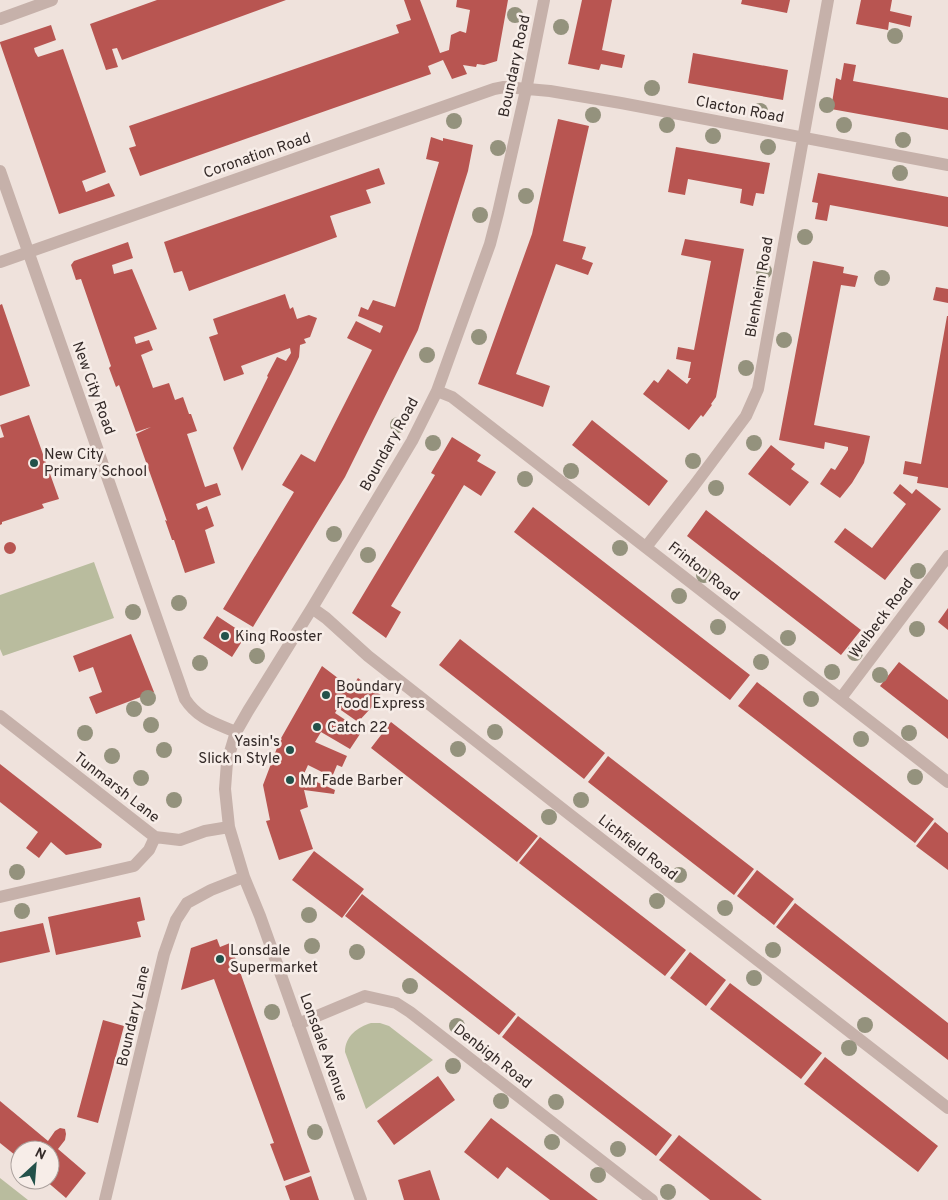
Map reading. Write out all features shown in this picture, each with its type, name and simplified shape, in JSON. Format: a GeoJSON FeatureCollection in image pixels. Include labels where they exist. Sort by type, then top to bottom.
{"type":"FeatureCollection","features":[{"type":"Feature","properties":{"kind":"street"},"geometry":{"type":"LineString","coordinates":[[0,19],[52,0]]}},
{"type":"Feature","properties":{"kind":"street","name":"Boundary Road"},"geometry":{"type":"LineString","coordinates":[[244,877],[229,827],[225,789],[227,762],[236,732],[412,441],[436,391],[490,244],[526,90],[544,0]]}},
{"type":"Feature","properties":{"kind":"street","name":"Blenheim Road"},"geometry":{"type":"LineString","coordinates":[[646,547],[746,416],[758,389],[828,0]]}},
{"type":"Feature","properties":{"kind":"street","name":"Coronation Road"},"geometry":{"type":"LineString","coordinates":[[0,262],[494,89],[504,87],[526,90]]}},
{"type":"Feature","properties":{"kind":"street","name":"Clacton Road"},"geometry":{"type":"LineString","coordinates":[[526,90],[550,91],[621,103],[948,165]]}},
{"type":"Feature","properties":{"kind":"street","name":"New City Road"},"geometry":{"type":"LineString","coordinates":[[0,171],[185,699],[199,715],[236,732]]}},
{"type":"Feature","properties":{"kind":"street","name":"Frinton Road"},"geometry":{"type":"LineString","coordinates":[[436,391],[452,397],[948,782]]}},
{"type":"Feature","properties":{"kind":"street","name":"Welbeck Road"},"geometry":{"type":"LineString","coordinates":[[841,698],[948,556]]}},
{"type":"Feature","properties":{"kind":"street","name":"Lichfield Road"},"geometry":{"type":"LineString","coordinates":[[312,608],[326,618],[368,656],[561,808],[948,1108]]}},
{"type":"Feature","properties":{"kind":"street","name":"Tunmarsh Lane"},"geometry":{"type":"LineString","coordinates":[[0,716],[155,837],[180,840],[205,831],[229,827]]}},
{"type":"Feature","properties":{"kind":"street"},"geometry":{"type":"LineString","coordinates":[[0,897],[134,866],[149,850],[155,837]]}},
{"type":"Feature","properties":{"kind":"street","name":"Lonsdale Avenue"},"geometry":{"type":"LineString","coordinates":[[244,877],[260,916],[361,1200]]}},
{"type":"Feature","properties":{"kind":"street","name":"Boundary Lane"},"geometry":{"type":"LineString","coordinates":[[105,1200],[164,954],[176,920],[187,903],[211,890],[244,877]]}},
{"type":"Feature","properties":{"kind":"street","name":"Denbigh Road"},"geometry":{"type":"LineString","coordinates":[[298,1024],[365,996],[396,1003],[652,1200]]}},
{"type":"Feature","properties":{"kind":"green space"},"geometry":{"type":"Polygon","coordinates":[[[94,562],[114,618],[3,656],[0,649],[0,595],[94,562]]]}},
{"type":"Feature","properties":{"kind":"green space"},"geometry":{"type":"Polygon","coordinates":[[[371,1023],[389,1026],[433,1060],[366,1109],[345,1052],[347,1041],[353,1033],[371,1023]]]}},
{"type":"Feature","properties":{"kind":"green space"},"geometry":{"type":"Polygon","coordinates":[[[0,1178],[10,1186],[10,1190],[15,1190],[28,1200],[0,1200],[0,1178]]]}},
{"type":"Feature","properties":{"kind":"building"},"geometry":{"type":"Polygon","coordinates":[[[157,0],[286,0],[122,60],[117,48],[112,49],[118,67],[106,70],[90,24],[157,0]]]}},
{"type":"Feature","properties":{"kind":"building"},"geometry":{"type":"Polygon","coordinates":[[[404,0],[420,0],[440,53],[449,50],[451,35],[460,31],[466,33],[470,10],[456,7],[457,0],[508,0],[497,61],[484,65],[477,64],[476,67],[463,65],[467,74],[452,79],[443,60],[428,66],[431,74],[140,176],[129,148],[136,146],[129,126],[399,33],[396,25],[411,20],[404,0]]]}},
{"type":"Feature","properties":{"kind":"building"},"geometry":{"type":"Polygon","coordinates":[[[582,0],[612,0],[602,50],[625,55],[622,68],[601,64],[599,70],[568,64],[582,0]]]}},
{"type":"Feature","properties":{"kind":"building"},"geometry":{"type":"Polygon","coordinates":[[[742,0],[790,0],[787,13],[741,4],[742,0]]]}},
{"type":"Feature","properties":{"kind":"building"},"geometry":{"type":"Polygon","coordinates":[[[861,0],[892,0],[890,11],[912,16],[910,27],[889,22],[888,30],[856,24],[861,0]]]}},
{"type":"Feature","properties":{"kind":"building"},"geometry":{"type":"Polygon","coordinates":[[[51,25],[56,40],[34,48],[35,52],[38,57],[63,49],[106,172],[82,181],[86,192],[109,183],[115,196],[59,214],[0,43],[51,25]]]}},
{"type":"Feature","properties":{"kind":"building"},"geometry":{"type":"Polygon","coordinates":[[[693,53],[788,70],[783,100],[688,83],[693,53]]]}},
{"type":"Feature","properties":{"kind":"building"},"geometry":{"type":"Polygon","coordinates":[[[844,63],[856,65],[853,81],[948,98],[948,130],[831,109],[836,78],[841,80],[844,63]]]}},
{"type":"Feature","properties":{"kind":"building"},"geometry":{"type":"Polygon","coordinates":[[[558,119],[589,126],[563,241],[586,247],[582,259],[593,263],[588,275],[556,264],[516,374],[550,386],[543,407],[478,384],[532,234],[558,119]]]}},
{"type":"Feature","properties":{"kind":"building"},"geometry":{"type":"Polygon","coordinates":[[[431,137],[443,141],[443,138],[473,145],[468,171],[418,330],[345,477],[253,627],[223,609],[294,492],[282,485],[301,454],[315,462],[372,350],[347,338],[356,321],[380,333],[383,326],[358,316],[361,307],[368,310],[373,300],[395,307],[439,162],[426,159],[431,137]]]}},
{"type":"Feature","properties":{"kind":"building"},"geometry":{"type":"Polygon","coordinates":[[[676,147],[770,163],[764,194],[756,193],[753,206],[740,203],[742,189],[688,179],[685,195],[668,192],[676,147]]]}},
{"type":"Feature","properties":{"kind":"building"},"geometry":{"type":"Polygon","coordinates":[[[379,168],[385,184],[366,190],[371,203],[330,216],[337,237],[189,291],[182,271],[174,273],[164,242],[379,168]]]}},
{"type":"Feature","properties":{"kind":"building"},"geometry":{"type":"Polygon","coordinates":[[[818,173],[948,197],[948,227],[830,205],[827,221],[815,219],[818,203],[812,202],[818,173]]]}},
{"type":"Feature","properties":{"kind":"building"},"geometry":{"type":"Polygon","coordinates":[[[685,239],[744,249],[716,397],[703,417],[701,415],[689,430],[643,394],[654,380],[658,383],[668,369],[687,384],[691,378],[688,378],[691,362],[676,359],[678,347],[694,350],[711,261],[681,255],[685,239]]]}},
{"type":"Feature","properties":{"kind":"building"},"geometry":{"type":"Polygon","coordinates":[[[128,242],[133,258],[112,265],[114,274],[132,269],[157,329],[134,337],[136,344],[149,340],[153,350],[141,355],[153,388],[169,383],[175,400],[183,397],[197,431],[187,434],[205,487],[217,483],[221,495],[196,504],[198,510],[207,506],[214,526],[205,530],[215,563],[185,573],[136,434],[151,427],[136,432],[119,385],[116,387],[109,368],[111,366],[81,279],[76,280],[71,265],[74,261],[128,242]]]}},
{"type":"Feature","properties":{"kind":"building"},"geometry":{"type":"Polygon","coordinates":[[[813,261],[844,267],[843,273],[858,276],[855,287],[841,285],[814,425],[870,436],[864,463],[840,498],[820,484],[831,468],[835,470],[848,447],[825,442],[824,449],[779,440],[813,261]]]}},
{"type":"Feature","properties":{"kind":"building"},"geometry":{"type":"Polygon","coordinates":[[[936,287],[948,289],[948,303],[933,300],[936,287]]]}},
{"type":"Feature","properties":{"kind":"building"},"geometry":{"type":"Polygon","coordinates":[[[285,294],[290,309],[293,307],[297,319],[309,315],[317,318],[310,337],[304,339],[306,343],[300,345],[299,357],[242,471],[233,448],[277,357],[286,361],[291,353],[290,348],[241,366],[244,374],[224,381],[209,337],[218,334],[213,319],[285,294]]]}},
{"type":"Feature","properties":{"kind":"building"},"geometry":{"type":"Polygon","coordinates":[[[2,304],[30,386],[0,396],[0,305],[2,304]]]}},
{"type":"Feature","properties":{"kind":"building"},"geometry":{"type":"Polygon","coordinates":[[[947,316],[948,488],[917,483],[918,477],[903,474],[905,461],[921,464],[947,316]]]}},
{"type":"Feature","properties":{"kind":"building"},"geometry":{"type":"Polygon","coordinates":[[[29,415],[59,499],[42,504],[44,508],[2,522],[0,525],[0,438],[4,437],[0,425],[29,415]]]}},
{"type":"Feature","properties":{"kind":"building"},"geometry":{"type":"Polygon","coordinates":[[[592,420],[668,481],[649,506],[572,445],[592,420]]]}},
{"type":"Feature","properties":{"kind":"building"},"geometry":{"type":"Polygon","coordinates":[[[452,437],[481,455],[477,461],[496,472],[481,496],[464,485],[391,606],[401,612],[386,638],[352,613],[435,475],[431,473],[452,437]]]}},
{"type":"Feature","properties":{"kind":"building"},"geometry":{"type":"Polygon","coordinates":[[[771,445],[795,464],[791,469],[809,482],[790,506],[748,474],[771,445]]]}},
{"type":"Feature","properties":{"kind":"building"},"geometry":{"type":"Polygon","coordinates":[[[900,484],[912,494],[916,489],[941,509],[885,580],[834,542],[845,528],[872,548],[906,504],[893,493],[900,484]]]}},
{"type":"Feature","properties":{"kind":"building"},"geometry":{"type":"Polygon","coordinates":[[[533,507],[750,675],[730,700],[514,532],[533,507]]]}},
{"type":"Feature","properties":{"kind":"building"},"geometry":{"type":"Polygon","coordinates":[[[706,510],[861,630],[841,655],[687,536],[706,510]]]}},
{"type":"Feature","properties":{"kind":"building"},"geometry":{"type":"Polygon","coordinates":[[[10,542],[16,548],[10,554],[4,548],[10,542]]]}},
{"type":"Feature","properties":{"kind":"building"},"geometry":{"type":"Polygon","coordinates":[[[948,608],[948,630],[938,622],[948,608]]]}},
{"type":"Feature","properties":{"kind":"building","name":"King Rooster"},"geometry":{"type":"Polygon","coordinates":[[[217,616],[246,635],[232,657],[203,638],[217,616]]]}},
{"type":"Feature","properties":{"kind":"building"},"geometry":{"type":"Polygon","coordinates":[[[131,634],[154,692],[96,714],[89,697],[102,692],[93,667],[79,672],[73,656],[131,634]]]}},
{"type":"Feature","properties":{"kind":"building"},"geometry":{"type":"Polygon","coordinates":[[[460,639],[605,753],[584,779],[439,665],[460,639]]]}},
{"type":"Feature","properties":{"kind":"building"},"geometry":{"type":"Polygon","coordinates":[[[899,662],[948,700],[948,739],[880,686],[899,662]]]}},
{"type":"Feature","properties":{"kind":"building"},"geometry":{"type":"Polygon","coordinates":[[[322,666],[351,688],[358,678],[382,696],[358,722],[338,708],[335,713],[362,731],[350,749],[321,732],[315,742],[347,756],[342,767],[337,765],[332,777],[308,765],[303,776],[335,790],[334,794],[304,790],[308,807],[300,810],[313,849],[279,860],[266,821],[270,820],[263,785],[280,740],[322,666]]]}},
{"type":"Feature","properties":{"kind":"building"},"geometry":{"type":"Polygon","coordinates":[[[757,682],[934,819],[915,843],[738,706],[757,682]]]}},
{"type":"Feature","properties":{"kind":"building"},"geometry":{"type":"Polygon","coordinates":[[[391,722],[538,836],[517,862],[371,748],[391,722]]]}},
{"type":"Feature","properties":{"kind":"building"},"geometry":{"type":"Polygon","coordinates":[[[608,756],[754,869],[734,895],[588,782],[608,756]]]}},
{"type":"Feature","properties":{"kind":"building"},"geometry":{"type":"Polygon","coordinates":[[[0,764],[102,844],[101,848],[66,855],[51,842],[39,858],[26,848],[38,832],[0,802],[0,764]]]}},
{"type":"Feature","properties":{"kind":"building"},"geometry":{"type":"Polygon","coordinates":[[[935,822],[948,833],[948,870],[916,846],[935,822]]]}},
{"type":"Feature","properties":{"kind":"building"},"geometry":{"type":"Polygon","coordinates":[[[540,837],[686,950],[665,976],[519,863],[540,837]]]}},
{"type":"Feature","properties":{"kind":"building"},"geometry":{"type":"Polygon","coordinates":[[[314,851],[364,889],[342,918],[292,880],[314,851]]]}},
{"type":"Feature","properties":{"kind":"building"},"geometry":{"type":"Polygon","coordinates":[[[757,870],[794,899],[774,925],[737,896],[757,870]]]}},
{"type":"Feature","properties":{"kind":"building"},"geometry":{"type":"Polygon","coordinates":[[[362,894],[516,1014],[499,1035],[345,916],[362,894]]]}},
{"type":"Feature","properties":{"kind":"building"},"geometry":{"type":"Polygon","coordinates":[[[140,897],[145,920],[137,922],[141,937],[56,955],[48,917],[140,897]]]}},
{"type":"Feature","properties":{"kind":"building"},"geometry":{"type":"Polygon","coordinates":[[[795,903],[948,1023],[948,1060],[776,927],[795,903]]]}},
{"type":"Feature","properties":{"kind":"building"},"geometry":{"type":"Polygon","coordinates":[[[43,923],[50,952],[0,963],[0,932],[43,923]]]}},
{"type":"Feature","properties":{"kind":"building"},"geometry":{"type":"Polygon","coordinates":[[[217,939],[220,947],[230,943],[310,1172],[284,1181],[270,1144],[274,1143],[214,979],[181,990],[191,948],[217,939]]]}},
{"type":"Feature","properties":{"kind":"building"},"geometry":{"type":"Polygon","coordinates":[[[690,952],[726,980],[706,1006],[670,978],[690,952]]]}},
{"type":"Feature","properties":{"kind":"building"},"geometry":{"type":"Polygon","coordinates":[[[730,983],[822,1053],[801,1079],[710,1009],[730,983]]]}},
{"type":"Feature","properties":{"kind":"building"},"geometry":{"type":"Polygon","coordinates":[[[518,1016],[672,1135],[656,1156],[502,1037],[518,1016]]]}},
{"type":"Feature","properties":{"kind":"building"},"geometry":{"type":"Polygon","coordinates":[[[103,1020],[124,1026],[98,1123],[77,1117],[103,1020]]]}},
{"type":"Feature","properties":{"kind":"building"},"geometry":{"type":"Polygon","coordinates":[[[825,1057],[938,1146],[918,1172],[804,1084],[825,1057]]]}},
{"type":"Feature","properties":{"kind":"building"},"geometry":{"type":"Polygon","coordinates":[[[438,1076],[455,1100],[394,1145],[377,1121],[438,1076]]]}},
{"type":"Feature","properties":{"kind":"building"},"geometry":{"type":"Polygon","coordinates":[[[0,1101],[47,1140],[10,1140],[10,1151],[0,1143],[0,1101]]]}},
{"type":"Feature","properties":{"kind":"building"},"geometry":{"type":"Polygon","coordinates":[[[491,1118],[598,1200],[550,1200],[507,1167],[498,1179],[464,1152],[491,1118]]]}},
{"type":"Feature","properties":{"kind":"building"},"geometry":{"type":"Polygon","coordinates":[[[60,1128],[65,1129],[65,1140],[60,1146],[60,1140],[49,1140],[55,1131],[60,1128]]]}},
{"type":"Feature","properties":{"kind":"building"},"geometry":{"type":"Polygon","coordinates":[[[679,1135],[762,1200],[710,1200],[659,1160],[679,1135]]]}},
{"type":"Feature","properties":{"kind":"building"},"geometry":{"type":"Polygon","coordinates":[[[60,1151],[86,1173],[66,1198],[57,1190],[60,1190],[60,1151]]]}},
{"type":"Feature","properties":{"kind":"building"},"geometry":{"type":"Polygon","coordinates":[[[430,1170],[440,1200],[404,1200],[398,1180],[430,1170]]]}},
{"type":"Feature","properties":{"kind":"building"},"geometry":{"type":"Polygon","coordinates":[[[311,1176],[319,1200],[290,1200],[285,1186],[311,1176]]]}},
{"type":"Feature","properties":{"kind":"place","name":"New City Primary School"},"geometry":{"type":"Point","coordinates":[34,463]}},
{"type":"Feature","properties":{"kind":"place","name":"King Rooster"},"geometry":{"type":"Point","coordinates":[225,636]}},
{"type":"Feature","properties":{"kind":"place","name":"Boundary Food Express"},"geometry":{"type":"Point","coordinates":[326,695]}},
{"type":"Feature","properties":{"kind":"place","name":"Catch 22"},"geometry":{"type":"Point","coordinates":[317,727]}},
{"type":"Feature","properties":{"kind":"place","name":"Yasin's Slick n Style"},"geometry":{"type":"Point","coordinates":[290,750]}},
{"type":"Feature","properties":{"kind":"place","name":"Mr Fade Barber"},"geometry":{"type":"Point","coordinates":[290,780]}},
{"type":"Feature","properties":{"kind":"place","name":"Lonsdale Supermarket"},"geometry":{"type":"Point","coordinates":[220,959]}}]}
